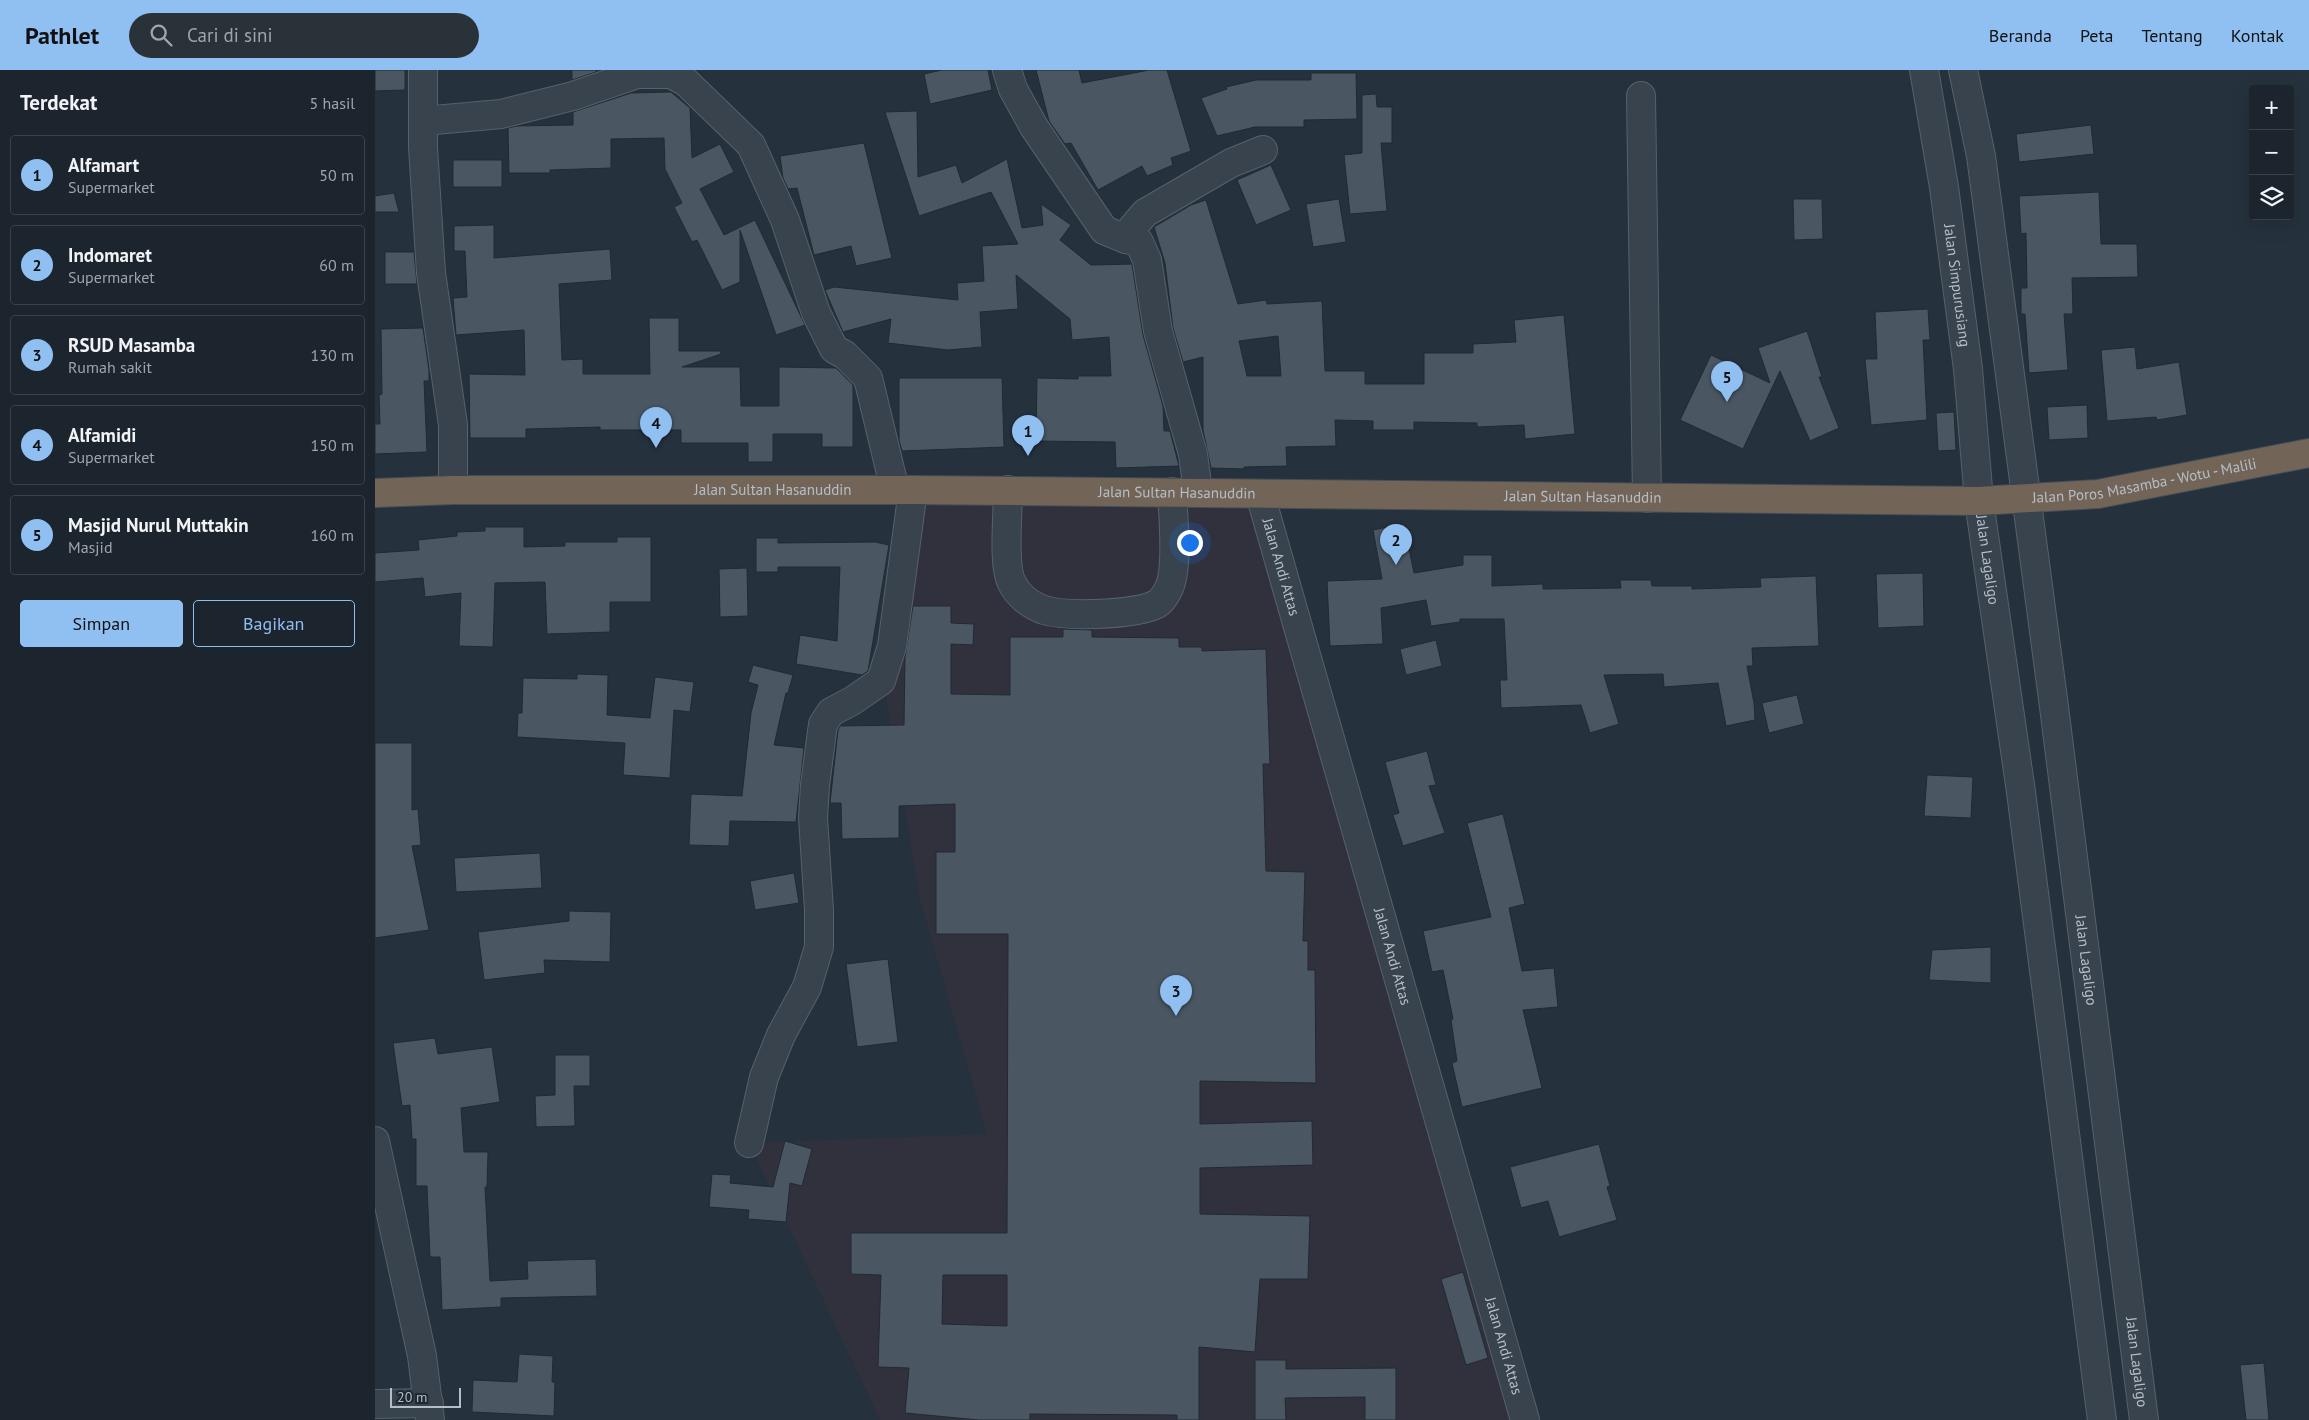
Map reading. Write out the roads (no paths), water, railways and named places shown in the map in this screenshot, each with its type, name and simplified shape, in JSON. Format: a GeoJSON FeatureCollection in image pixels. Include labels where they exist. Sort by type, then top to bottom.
{"type":"FeatureCollection","features":[{"type":"Feature","properties":{"kind":"highway","name":"Jalan Poros Masamba - Wotu - Malili"},"geometry":{"type":"LineString","coordinates":[[1979,501],[2026,500],[2098,494],[2309,453]]}},
{"type":"Feature","properties":{"kind":"highway","name":"Jalan Sultan Hasanuddin"},"geometry":{"type":"LineString","coordinates":[[375,494],[453,490],[1008,490],[1979,501]]}},
{"type":"Feature","properties":{"kind":"street"},"geometry":{"type":"LineString","coordinates":[[423,70],[423,121],[431,273],[453,425],[453,490]]}},
{"type":"Feature","properties":{"kind":"street"},"geometry":{"type":"LineString","coordinates":[[1007,70],[1013,89],[1034,127],[1104,230],[1139,242],[1147,260],[1158,331],[1193,454],[1169,588],[1158,604],[1134,612],[1069,613],[1044,610],[1025,600],[1011,580],[1007,557],[1008,490]]}},
{"type":"Feature","properties":{"kind":"street","name":"Jalan Simpurusiang"},"geometry":{"type":"LineString","coordinates":[[1924,70],[1944,187],[1967,368],[1979,501]]}},
{"type":"Feature","properties":{"kind":"street"},"geometry":{"type":"LineString","coordinates":[[1963,70],[1981,156],[2026,500]]}},
{"type":"Feature","properties":{"kind":"street"},"geometry":{"type":"LineString","coordinates":[[423,121],[501,114],[573,96],[637,74],[671,74],[686,82],[751,145],[785,220],[816,312],[834,349],[845,355],[868,378],[904,490],[892,646],[881,681],[852,701],[831,712],[823,724],[815,785],[813,818],[819,910],[819,948],[807,987],[781,1035],[764,1077],[749,1143]]}},
{"type":"Feature","properties":{"kind":"street"},"geometry":{"type":"LineString","coordinates":[[1641,96],[1647,498]]}},
{"type":"Feature","properties":{"kind":"street"},"geometry":{"type":"LineString","coordinates":[[1126,239],[1133,226],[1145,213],[1231,163],[1263,150]]}},
{"type":"Feature","properties":{"kind":"street","name":"Jalan Andi Attas"},"geometry":{"type":"LineString","coordinates":[[1260,494],[1525,1420]]}},
{"type":"Feature","properties":{"kind":"street","name":"Jalan Lagaligo"},"geometry":{"type":"LineString","coordinates":[[2026,500],[2136,1342],[2144,1420]]}},
{"type":"Feature","properties":{"kind":"street","name":"Jalan Lagaligo"},"geometry":{"type":"LineString","coordinates":[[1979,501],[2022,802],[2102,1420]]}},
{"type":"Feature","properties":{"kind":"street"},"geometry":{"type":"LineString","coordinates":[[375,1141],[422,1356],[429,1412],[375,1404]]}},
{"type":"Feature","properties":{"kind":"place","name":"Masjid Nurul Muttakin"},"geometry":{"type":"Point","coordinates":[1727,402]}},
{"type":"Feature","properties":{"kind":"place","name":"Alfamidi"},"geometry":{"type":"Point","coordinates":[656,448]}},
{"type":"Feature","properties":{"kind":"place","name":"Alfamart"},"geometry":{"type":"Point","coordinates":[1028,456]}},
{"type":"Feature","properties":{"kind":"place","name":"Indomaret"},"geometry":{"type":"Point","coordinates":[1396,565]}},
{"type":"Feature","properties":{"kind":"place","name":"RSUD Masamba"},"geometry":{"type":"Point","coordinates":[1176,1016]}}]}
